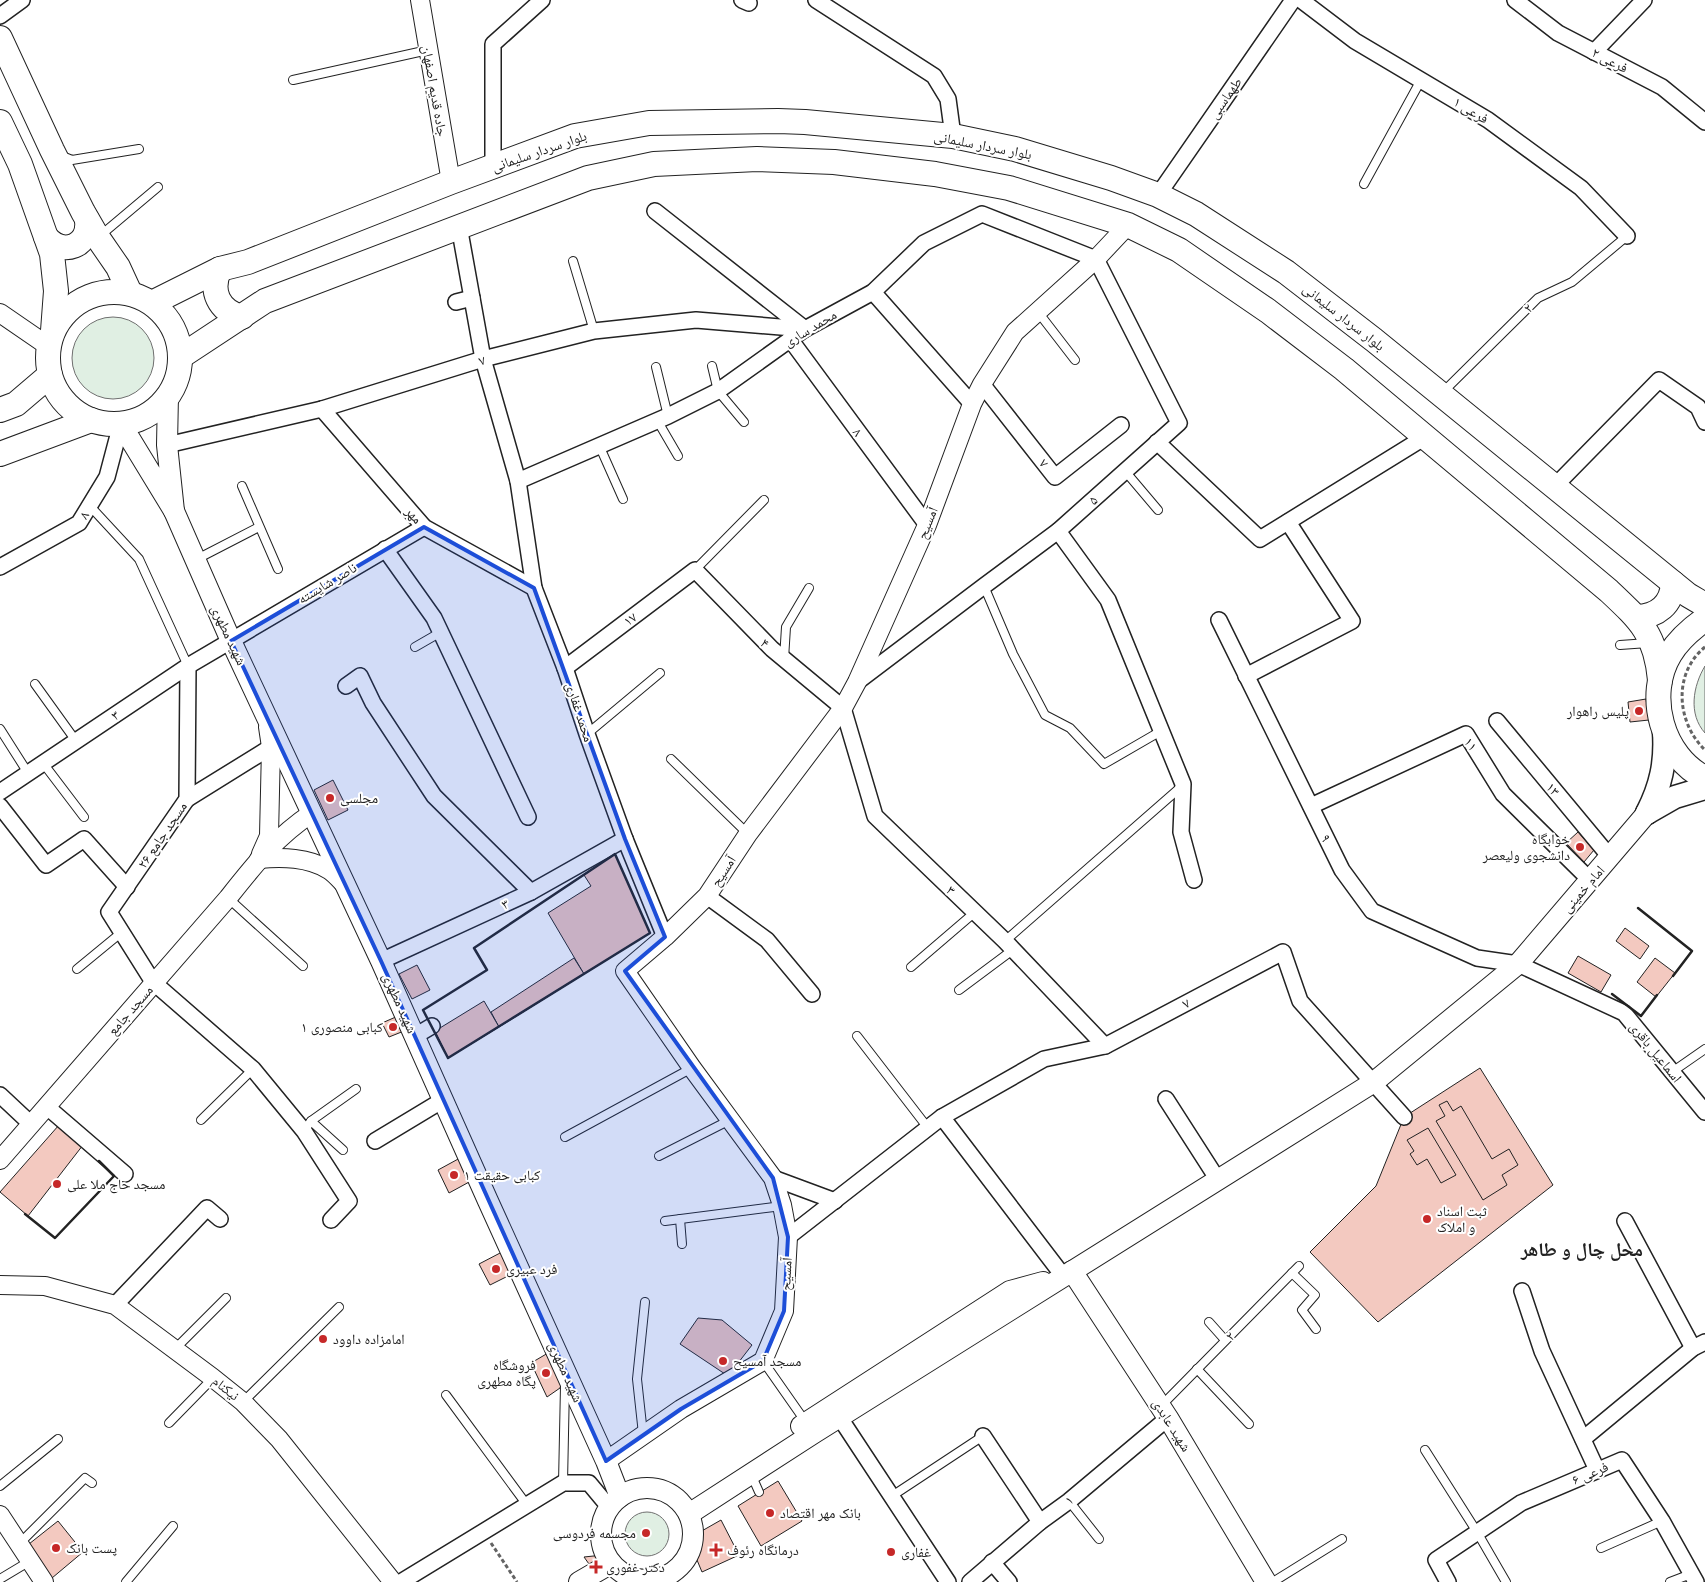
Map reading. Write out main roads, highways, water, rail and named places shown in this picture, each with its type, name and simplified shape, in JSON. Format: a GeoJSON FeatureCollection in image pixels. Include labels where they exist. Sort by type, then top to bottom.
{"type":"FeatureCollection","features":[{"type":"Feature","properties":{"kind":"highway"},"geometry":{"type":"LineString","coordinates":[[0,38],[52,150],[92,229],[118,267],[130,293]]}},
{"type":"Feature","properties":{"kind":"highway","name":"بلوار سردار سلیمانی"},"geometry":{"type":"LineString","coordinates":[[152,303],[220,270],[248,262],[451,182],[575,136],[649,123],[778,121],[953,136],[1015,149],[1112,178],[1158,195],[1196,214],[1286,272],[1374,340],[1688,595],[1705,604]]}},
{"type":"Feature","properties":{"kind":"highway"},"geometry":{"type":"LineString","coordinates":[[0,122],[20,164],[52,254],[56,291],[47,360],[56,390],[65,403],[77,413],[91,420],[106,424],[121,424],[136,420],[154,410],[168,395],[177,377],[180,356],[176,336],[167,318],[152,303],[130,293],[114,291],[95,294],[78,302],[63,315],[51,338]]}},
{"type":"Feature","properties":{"kind":"highway"},"geometry":{"type":"LineString","coordinates":[[180,356],[265,301],[588,178],[654,164],[757,159],[834,162],[935,174],[1009,188],[1128,225],[1179,250],[1268,311],[1344,369],[1609,591],[1637,617],[1653,643],[1658,660],[1660,680],[1658,706],[1664,732],[1678,756],[1698,775],[1705,778]]}},
{"type":"Feature","properties":{"kind":"highway"},"geometry":{"type":"LineString","coordinates":[[46,237],[56,246],[63,248],[76,245],[87,231],[92,229]]}},
{"type":"Feature","properties":{"kind":"highway"},"geometry":{"type":"LineString","coordinates":[[220,270],[215,284],[218,300],[228,312],[242,317]]}},
{"type":"Feature","properties":{"kind":"highway"},"geometry":{"type":"LineString","coordinates":[[0,410],[16,404],[50,375]]}},
{"type":"Feature","properties":{"kind":"highway"},"geometry":{"type":"LineString","coordinates":[[0,454],[91,420]]}},
{"type":"Feature","properties":{"kind":"highway"},"geometry":{"type":"LineString","coordinates":[[1637,617],[1646,617],[1661,610],[1670,598],[1673,583]]}},
{"type":"Feature","properties":{"kind":"highway"},"geometry":{"type":"LineString","coordinates":[[1660,680],[1669,656],[1684,635],[1705,619]]}},
{"type":"Feature","properties":{"kind":"main road"},"geometry":{"type":"LineString","coordinates":[[168,395],[167,445],[174,511]]}},
{"type":"Feature","properties":{"kind":"main road"},"geometry":{"type":"LineString","coordinates":[[121,424],[174,511]]}},
{"type":"Feature","properties":{"kind":"main road","name":"شهید مطهری"},"geometry":{"type":"LineString","coordinates":[[174,511],[266,716],[315,810],[344,884],[381,961],[400,989],[423,1031],[443,1100],[606,1461],[615,1502]]}},
{"type":"Feature","properties":{"kind":"main road"},"geometry":{"type":"LineString","coordinates":[[1648,813],[1655,798],[1664,766],[1664,732]]}},
{"type":"Feature","properties":{"kind":"main road"},"geometry":{"type":"LineString","coordinates":[[1648,813],[1675,797],[1705,788]]}},
{"type":"Feature","properties":{"kind":"main road","name":"امام خمینی"},"geometry":{"type":"LineString","coordinates":[[685,1509],[755,1483],[840,1418],[1374,1082],[1518,964],[1648,813]]}},
{"type":"Feature","properties":{"kind":"main road"},"geometry":{"type":"LineString","coordinates":[[685,1509],[806,1423],[1010,1291],[1063,1277]]}},
{"type":"Feature","properties":{"kind":"main road","name":"شهید عابدی"},"geometry":{"type":"LineString","coordinates":[[1063,1277],[1164,1412],[1266,1582]]}},
{"type":"Feature","properties":{"kind":"main road"},"geometry":{"type":"LineString","coordinates":[[645,1488],[666,1491],[685,1509],[692,1528],[694,1544],[673,1578],[632,1580],[609,1563],[603,1550],[601,1536],[603,1521],[615,1502],[632,1490],[645,1488]]}},
{"type":"Feature","properties":{"kind":"main road"},"geometry":{"type":"LineString","coordinates":[[579,1582],[609,1563]]}},
{"type":"Feature","properties":{"kind":"place","name":"پلیس راهوار"},"geometry":{"type":"Point","coordinates":[1639,711]}},
{"type":"Feature","properties":{"kind":"place","name":"مجلسی"},"geometry":{"type":"Point","coordinates":[330,798]}},
{"type":"Feature","properties":{"kind":"place","name":"خوابگاه دانشجوی ولیعصر"},"geometry":{"type":"Point","coordinates":[1580,847]}},
{"type":"Feature","properties":{"kind":"place","name":"کبابی منصوری ۱"},"geometry":{"type":"Point","coordinates":[393,1027]}},
{"type":"Feature","properties":{"kind":"place","name":"کبابی حقیقت ۱"},"geometry":{"type":"Point","coordinates":[454,1175]}},
{"type":"Feature","properties":{"kind":"place","name":"مسجد حاج ملا علی"},"geometry":{"type":"Point","coordinates":[57,1184]}},
{"type":"Feature","properties":{"kind":"place","name":"ثبت اسناد و املاک"},"geometry":{"type":"Point","coordinates":[1427,1219]}},
{"type":"Feature","properties":{"kind":"place","name":"فرد عبیری"},"geometry":{"type":"Point","coordinates":[496,1269]}},
{"type":"Feature","properties":{"kind":"place","name":"امامزاده داوود"},"geometry":{"type":"Point","coordinates":[323,1339]}},
{"type":"Feature","properties":{"kind":"place","name":"مسجد آمسیح"},"geometry":{"type":"Point","coordinates":[723,1361]}},
{"type":"Feature","properties":{"kind":"place","name":"فروشگاه پگاه مطهری"},"geometry":{"type":"Point","coordinates":[546,1373]}},
{"type":"Feature","properties":{"kind":"place","name":"بانک مهر اقتصاد"},"geometry":{"type":"Point","coordinates":[770,1513]}},
{"type":"Feature","properties":{"kind":"place","name":"مجسمه فردوسی"},"geometry":{"type":"Point","coordinates":[646,1533]}},
{"type":"Feature","properties":{"kind":"place","name":"پست بانک"},"geometry":{"type":"Point","coordinates":[56,1548]}},
{"type":"Feature","properties":{"kind":"place","name":"درمانگاه رئوف"},"geometry":{"type":"Point","coordinates":[716,1550]}},
{"type":"Feature","properties":{"kind":"place","name":"غفاری"},"geometry":{"type":"Point","coordinates":[891,1552]}},
{"type":"Feature","properties":{"kind":"place","name":"دکتر غفوری"},"geometry":{"type":"Point","coordinates":[596,1567]}},
{"type":"Feature","properties":{"kind":"district","name":"محل چال و طاهر"},"geometry":{"type":"Point","coordinates":[1582,1249]}}]}
